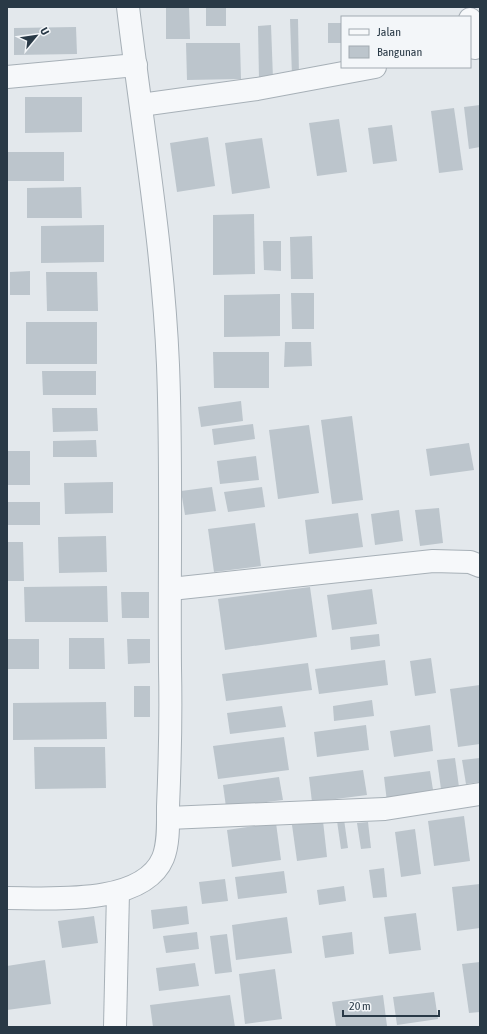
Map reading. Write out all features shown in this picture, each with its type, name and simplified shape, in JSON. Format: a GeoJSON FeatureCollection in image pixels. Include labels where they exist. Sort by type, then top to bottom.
{"type":"FeatureCollection","features":[{"type":"Feature","properties":{"kind":"street"},"geometry":{"type":"LineString","coordinates":[[7,898],[77,899],[118,892],[138,884],[152,872],[163,859],[167,841],[171,734],[168,363],[162,279],[128,7]]}},
{"type":"Feature","properties":{"kind":"street"},"geometry":{"type":"LineString","coordinates":[[471,24],[475,48]]}},
{"type":"Feature","properties":{"kind":"street"},"geometry":{"type":"LineString","coordinates":[[7,77],[136,65]]}},
{"type":"Feature","properties":{"kind":"street"},"geometry":{"type":"LineString","coordinates":[[141,105],[258,89],[371,68]]}},
{"type":"Feature","properties":{"kind":"street"},"geometry":{"type":"LineString","coordinates":[[171,589],[433,561],[470,562],[480,566]]}},
{"type":"Feature","properties":{"kind":"street"},"geometry":{"type":"LineString","coordinates":[[168,818],[385,809],[480,794]]}},
{"type":"Feature","properties":{"kind":"street"},"geometry":{"type":"LineString","coordinates":[[115,1027],[118,892]]}},
{"type":"Feature","properties":{"kind":"building"},"geometry":{"type":"Polygon","coordinates":[[[166,7],[189,7],[190,39],[166,39],[166,7]]]}},
{"type":"Feature","properties":{"kind":"building"},"geometry":{"type":"Polygon","coordinates":[[[206,7],[226,7],[226,26],[206,26],[206,7]]]}},
{"type":"Feature","properties":{"kind":"building"},"geometry":{"type":"Polygon","coordinates":[[[290,19],[298,19],[299,76],[292,76],[290,19]]]}},
{"type":"Feature","properties":{"kind":"building"},"geometry":{"type":"Polygon","coordinates":[[[328,23],[341,23],[341,43],[328,43],[328,23]]]}},
{"type":"Feature","properties":{"kind":"building"},"geometry":{"type":"Polygon","coordinates":[[[271,25],[273,79],[259,80],[258,26],[271,25]]]}},
{"type":"Feature","properties":{"kind":"building"},"geometry":{"type":"Polygon","coordinates":[[[76,27],[77,54],[14,55],[14,28],[76,27]]]}},
{"type":"Feature","properties":{"kind":"building"},"geometry":{"type":"Polygon","coordinates":[[[186,43],[240,43],[241,79],[187,80],[186,43]]]}},
{"type":"Feature","properties":{"kind":"building"},"geometry":{"type":"Polygon","coordinates":[[[25,97],[82,97],[82,132],[25,133],[25,97]]]}},
{"type":"Feature","properties":{"kind":"building"},"geometry":{"type":"Polygon","coordinates":[[[480,105],[480,147],[469,149],[464,107],[480,105]]]}},
{"type":"Feature","properties":{"kind":"building"},"geometry":{"type":"Polygon","coordinates":[[[454,108],[463,170],[439,173],[431,111],[454,108]]]}},
{"type":"Feature","properties":{"kind":"building"},"geometry":{"type":"Polygon","coordinates":[[[339,119],[347,172],[317,176],[309,123],[339,119]]]}},
{"type":"Feature","properties":{"kind":"building"},"geometry":{"type":"Polygon","coordinates":[[[392,125],[397,161],[373,164],[368,128],[392,125]]]}},
{"type":"Feature","properties":{"kind":"building"},"geometry":{"type":"Polygon","coordinates":[[[208,137],[215,186],[177,192],[170,143],[208,137]]]}},
{"type":"Feature","properties":{"kind":"building"},"geometry":{"type":"Polygon","coordinates":[[[262,138],[270,188],[232,194],[225,143],[262,138]]]}},
{"type":"Feature","properties":{"kind":"building"},"geometry":{"type":"Polygon","coordinates":[[[7,152],[64,152],[64,181],[7,181],[7,152]]]}},
{"type":"Feature","properties":{"kind":"building"},"geometry":{"type":"Polygon","coordinates":[[[81,187],[82,218],[27,218],[27,188],[81,187]]]}},
{"type":"Feature","properties":{"kind":"building"},"geometry":{"type":"Polygon","coordinates":[[[254,214],[255,274],[213,275],[213,215],[254,214]]]}},
{"type":"Feature","properties":{"kind":"building"},"geometry":{"type":"Polygon","coordinates":[[[104,225],[104,262],[41,263],[41,226],[104,225]]]}},
{"type":"Feature","properties":{"kind":"building"},"geometry":{"type":"Polygon","coordinates":[[[312,236],[313,279],[291,279],[290,237],[312,236]]]}},
{"type":"Feature","properties":{"kind":"building"},"geometry":{"type":"Polygon","coordinates":[[[263,241],[281,241],[281,271],[264,270],[263,241]]]}},
{"type":"Feature","properties":{"kind":"building"},"geometry":{"type":"Polygon","coordinates":[[[30,271],[30,295],[10,295],[10,272],[30,271]]]}},
{"type":"Feature","properties":{"kind":"building"},"geometry":{"type":"Polygon","coordinates":[[[46,272],[97,272],[98,311],[47,311],[46,272]]]}},
{"type":"Feature","properties":{"kind":"building"},"geometry":{"type":"Polygon","coordinates":[[[291,293],[314,293],[314,329],[292,329],[291,293]]]}},
{"type":"Feature","properties":{"kind":"building"},"geometry":{"type":"Polygon","coordinates":[[[280,294],[280,336],[224,337],[224,295],[280,294]]]}},
{"type":"Feature","properties":{"kind":"building"},"geometry":{"type":"Polygon","coordinates":[[[26,322],[97,322],[97,364],[26,364],[26,322]]]}},
{"type":"Feature","properties":{"kind":"building"},"geometry":{"type":"Polygon","coordinates":[[[285,342],[311,342],[312,366],[284,367],[285,342]]]}},
{"type":"Feature","properties":{"kind":"building"},"geometry":{"type":"Polygon","coordinates":[[[213,352],[269,352],[269,388],[214,388],[213,352]]]}},
{"type":"Feature","properties":{"kind":"building"},"geometry":{"type":"Polygon","coordinates":[[[42,371],[96,371],[96,395],[43,395],[42,371]]]}},
{"type":"Feature","properties":{"kind":"building"},"geometry":{"type":"Polygon","coordinates":[[[241,401],[243,421],[201,427],[198,407],[241,401]]]}},
{"type":"Feature","properties":{"kind":"building"},"geometry":{"type":"Polygon","coordinates":[[[52,408],[97,408],[98,431],[53,432],[52,408]]]}},
{"type":"Feature","properties":{"kind":"building"},"geometry":{"type":"Polygon","coordinates":[[[352,416],[363,500],[332,504],[321,420],[352,416]]]}},
{"type":"Feature","properties":{"kind":"building"},"geometry":{"type":"Polygon","coordinates":[[[253,424],[255,439],[214,445],[212,429],[253,424]]]}},
{"type":"Feature","properties":{"kind":"building"},"geometry":{"type":"Polygon","coordinates":[[[309,425],[319,493],[278,499],[269,430],[309,425]]]}},
{"type":"Feature","properties":{"kind":"building"},"geometry":{"type":"Polygon","coordinates":[[[96,440],[97,457],[53,457],[53,441],[96,440]]]}},
{"type":"Feature","properties":{"kind":"building"},"geometry":{"type":"Polygon","coordinates":[[[469,443],[474,470],[430,476],[426,449],[469,443]]]}},
{"type":"Feature","properties":{"kind":"building"},"geometry":{"type":"Polygon","coordinates":[[[7,451],[30,451],[30,485],[7,485],[7,451]]]}},
{"type":"Feature","properties":{"kind":"building"},"geometry":{"type":"Polygon","coordinates":[[[256,456],[259,480],[220,484],[217,461],[256,456]]]}},
{"type":"Feature","properties":{"kind":"building"},"geometry":{"type":"Polygon","coordinates":[[[113,482],[113,513],[65,514],[64,483],[113,482]]]}},
{"type":"Feature","properties":{"kind":"building"},"geometry":{"type":"Polygon","coordinates":[[[212,487],[216,511],[185,515],[181,491],[212,487]]]}},
{"type":"Feature","properties":{"kind":"building"},"geometry":{"type":"Polygon","coordinates":[[[262,487],[265,507],[228,512],[224,492],[262,487]]]}},
{"type":"Feature","properties":{"kind":"building"},"geometry":{"type":"Polygon","coordinates":[[[7,502],[40,502],[40,525],[7,525],[7,502]]]}},
{"type":"Feature","properties":{"kind":"building"},"geometry":{"type":"Polygon","coordinates":[[[439,508],[443,543],[420,546],[415,510],[439,508]]]}},
{"type":"Feature","properties":{"kind":"building"},"geometry":{"type":"Polygon","coordinates":[[[399,510],[403,541],[375,545],[371,514],[399,510]]]}},
{"type":"Feature","properties":{"kind":"building"},"geometry":{"type":"Polygon","coordinates":[[[358,513],[363,547],[309,554],[305,520],[358,513]]]}},
{"type":"Feature","properties":{"kind":"building"},"geometry":{"type":"Polygon","coordinates":[[[255,523],[261,566],[214,572],[208,529],[255,523]]]}},
{"type":"Feature","properties":{"kind":"building"},"geometry":{"type":"Polygon","coordinates":[[[106,536],[107,572],[59,573],[58,537],[106,536]]]}},
{"type":"Feature","properties":{"kind":"building"},"geometry":{"type":"Polygon","coordinates":[[[7,542],[23,542],[24,581],[7,581],[7,542]]]}},
{"type":"Feature","properties":{"kind":"building"},"geometry":{"type":"Polygon","coordinates":[[[107,586],[108,622],[25,622],[24,587],[107,586]]]}},
{"type":"Feature","properties":{"kind":"building"},"geometry":{"type":"Polygon","coordinates":[[[310,587],[317,637],[225,650],[218,599],[310,587]]]}},
{"type":"Feature","properties":{"kind":"building"},"geometry":{"type":"Polygon","coordinates":[[[372,589],[377,624],[332,630],[327,595],[372,589]]]}},
{"type":"Feature","properties":{"kind":"building"},"geometry":{"type":"Polygon","coordinates":[[[121,592],[149,592],[149,618],[122,618],[121,592]]]}},
{"type":"Feature","properties":{"kind":"building"},"geometry":{"type":"Polygon","coordinates":[[[379,634],[380,646],[351,650],[350,637],[379,634]]]}},
{"type":"Feature","properties":{"kind":"building"},"geometry":{"type":"Polygon","coordinates":[[[69,638],[104,638],[105,669],[69,669],[69,638]]]}},
{"type":"Feature","properties":{"kind":"building"},"geometry":{"type":"Polygon","coordinates":[[[7,639],[39,639],[39,669],[7,669],[7,639]]]}},
{"type":"Feature","properties":{"kind":"building"},"geometry":{"type":"Polygon","coordinates":[[[127,639],[150,639],[150,663],[128,664],[127,639]]]}},
{"type":"Feature","properties":{"kind":"building"},"geometry":{"type":"Polygon","coordinates":[[[431,658],[436,693],[415,696],[410,661],[431,658]]]}},
{"type":"Feature","properties":{"kind":"building"},"geometry":{"type":"Polygon","coordinates":[[[385,660],[388,685],[319,694],[315,669],[385,660]]]}},
{"type":"Feature","properties":{"kind":"building"},"geometry":{"type":"Polygon","coordinates":[[[308,663],[312,690],[226,701],[222,674],[308,663]]]}},
{"type":"Feature","properties":{"kind":"building"},"geometry":{"type":"Polygon","coordinates":[[[480,685],[480,744],[458,747],[450,689],[480,685]]]}},
{"type":"Feature","properties":{"kind":"building"},"geometry":{"type":"Polygon","coordinates":[[[134,686],[150,686],[150,717],[134,717],[134,686]]]}},
{"type":"Feature","properties":{"kind":"building"},"geometry":{"type":"Polygon","coordinates":[[[372,700],[374,716],[334,721],[333,706],[372,700]]]}},
{"type":"Feature","properties":{"kind":"building"},"geometry":{"type":"Polygon","coordinates":[[[106,702],[107,739],[13,740],[13,703],[106,702]]]}},
{"type":"Feature","properties":{"kind":"building"},"geometry":{"type":"Polygon","coordinates":[[[282,706],[286,727],[230,734],[227,713],[282,706]]]}},
{"type":"Feature","properties":{"kind":"building"},"geometry":{"type":"Polygon","coordinates":[[[366,725],[369,750],[317,757],[314,732],[366,725]]]}},
{"type":"Feature","properties":{"kind":"building"},"geometry":{"type":"Polygon","coordinates":[[[430,725],[433,751],[394,757],[390,731],[430,725]]]}},
{"type":"Feature","properties":{"kind":"building"},"geometry":{"type":"Polygon","coordinates":[[[284,737],[289,770],[218,779],[213,746],[284,737]]]}},
{"type":"Feature","properties":{"kind":"building"},"geometry":{"type":"Polygon","coordinates":[[[34,747],[105,747],[106,788],[35,789],[34,747]]]}},
{"type":"Feature","properties":{"kind":"building"},"geometry":{"type":"Polygon","coordinates":[[[455,758],[459,787],[441,789],[437,760],[455,758]]]}},
{"type":"Feature","properties":{"kind":"building"},"geometry":{"type":"Polygon","coordinates":[[[480,758],[480,782],[466,784],[462,760],[480,758]]]}},
{"type":"Feature","properties":{"kind":"building"},"geometry":{"type":"Polygon","coordinates":[[[363,770],[367,795],[312,802],[309,777],[363,770]]]}},
{"type":"Feature","properties":{"kind":"building"},"geometry":{"type":"Polygon","coordinates":[[[430,771],[434,796],[387,802],[384,777],[430,771]]]}},
{"type":"Feature","properties":{"kind":"building"},"geometry":{"type":"Polygon","coordinates":[[[279,777],[283,800],[226,807],[223,785],[279,777]]]}},
{"type":"Feature","properties":{"kind":"building"},"geometry":{"type":"Polygon","coordinates":[[[343,812],[348,848],[341,849],[336,814],[343,812]]]}},
{"type":"Feature","properties":{"kind":"building"},"geometry":{"type":"Polygon","coordinates":[[[464,816],[470,861],[434,866],[428,821],[464,816]]]}},
{"type":"Feature","properties":{"kind":"building"},"geometry":{"type":"Polygon","coordinates":[[[323,821],[327,857],[297,861],[292,825],[323,821]]]}},
{"type":"Feature","properties":{"kind":"building"},"geometry":{"type":"Polygon","coordinates":[[[368,822],[371,848],[361,849],[357,823],[368,822]]]}},
{"type":"Feature","properties":{"kind":"building"},"geometry":{"type":"Polygon","coordinates":[[[276,823],[281,860],[232,867],[227,830],[276,823]]]}},
{"type":"Feature","properties":{"kind":"building"},"geometry":{"type":"Polygon","coordinates":[[[415,829],[421,874],[401,877],[395,832],[415,829]]]}},
{"type":"Feature","properties":{"kind":"building"},"geometry":{"type":"Polygon","coordinates":[[[384,868],[387,897],[373,898],[369,870],[384,868]]]}},
{"type":"Feature","properties":{"kind":"building"},"geometry":{"type":"Polygon","coordinates":[[[284,871],[287,893],[238,899],[235,877],[284,871]]]}},
{"type":"Feature","properties":{"kind":"building"},"geometry":{"type":"Polygon","coordinates":[[[225,879],[228,901],[202,904],[199,882],[225,879]]]}},
{"type":"Feature","properties":{"kind":"building"},"geometry":{"type":"Polygon","coordinates":[[[480,884],[480,928],[457,931],[452,887],[480,884]]]}},
{"type":"Feature","properties":{"kind":"building"},"geometry":{"type":"Polygon","coordinates":[[[344,886],[346,901],[319,905],[317,890],[344,886]]]}},
{"type":"Feature","properties":{"kind":"building"},"geometry":{"type":"Polygon","coordinates":[[[187,906],[189,924],[153,929],[151,910],[187,906]]]}},
{"type":"Feature","properties":{"kind":"building"},"geometry":{"type":"Polygon","coordinates":[[[416,913],[421,950],[389,954],[384,917],[416,913]]]}},
{"type":"Feature","properties":{"kind":"building"},"geometry":{"type":"Polygon","coordinates":[[[94,916],[98,943],[62,948],[58,921],[94,916]]]}},
{"type":"Feature","properties":{"kind":"building"},"geometry":{"type":"Polygon","coordinates":[[[287,917],[292,953],[236,960],[232,925],[287,917]]]}},
{"type":"Feature","properties":{"kind":"building"},"geometry":{"type":"Polygon","coordinates":[[[197,932],[199,949],[166,953],[163,936],[197,932]]]}},
{"type":"Feature","properties":{"kind":"building"},"geometry":{"type":"Polygon","coordinates":[[[352,932],[354,954],[325,958],[322,936],[352,932]]]}},
{"type":"Feature","properties":{"kind":"building"},"geometry":{"type":"Polygon","coordinates":[[[227,934],[232,972],[215,974],[210,936],[227,934]]]}},
{"type":"Feature","properties":{"kind":"building"},"geometry":{"type":"Polygon","coordinates":[[[45,960],[51,1004],[7,1010],[7,966],[45,960]]]}},
{"type":"Feature","properties":{"kind":"building"},"geometry":{"type":"Polygon","coordinates":[[[480,962],[480,1012],[469,1013],[462,964],[480,962]]]}},
{"type":"Feature","properties":{"kind":"building"},"geometry":{"type":"Polygon","coordinates":[[[195,963],[199,986],[159,991],[156,968],[195,963]]]}},
{"type":"Feature","properties":{"kind":"building"},"geometry":{"type":"Polygon","coordinates":[[[275,969],[282,1019],[245,1024],[239,974],[275,969]]]}},
{"type":"Feature","properties":{"kind":"building"},"geometry":{"type":"Polygon","coordinates":[[[434,992],[438,1019],[397,1025],[393,997],[434,992]]]}},
{"type":"Feature","properties":{"kind":"building"},"geometry":{"type":"Polygon","coordinates":[[[230,995],[235,1027],[153,1027],[150,1005],[230,995]]]}},
{"type":"Feature","properties":{"kind":"building"},"geometry":{"type":"Polygon","coordinates":[[[383,995],[387,1026],[336,1027],[332,1002],[383,995]]]}}]}
